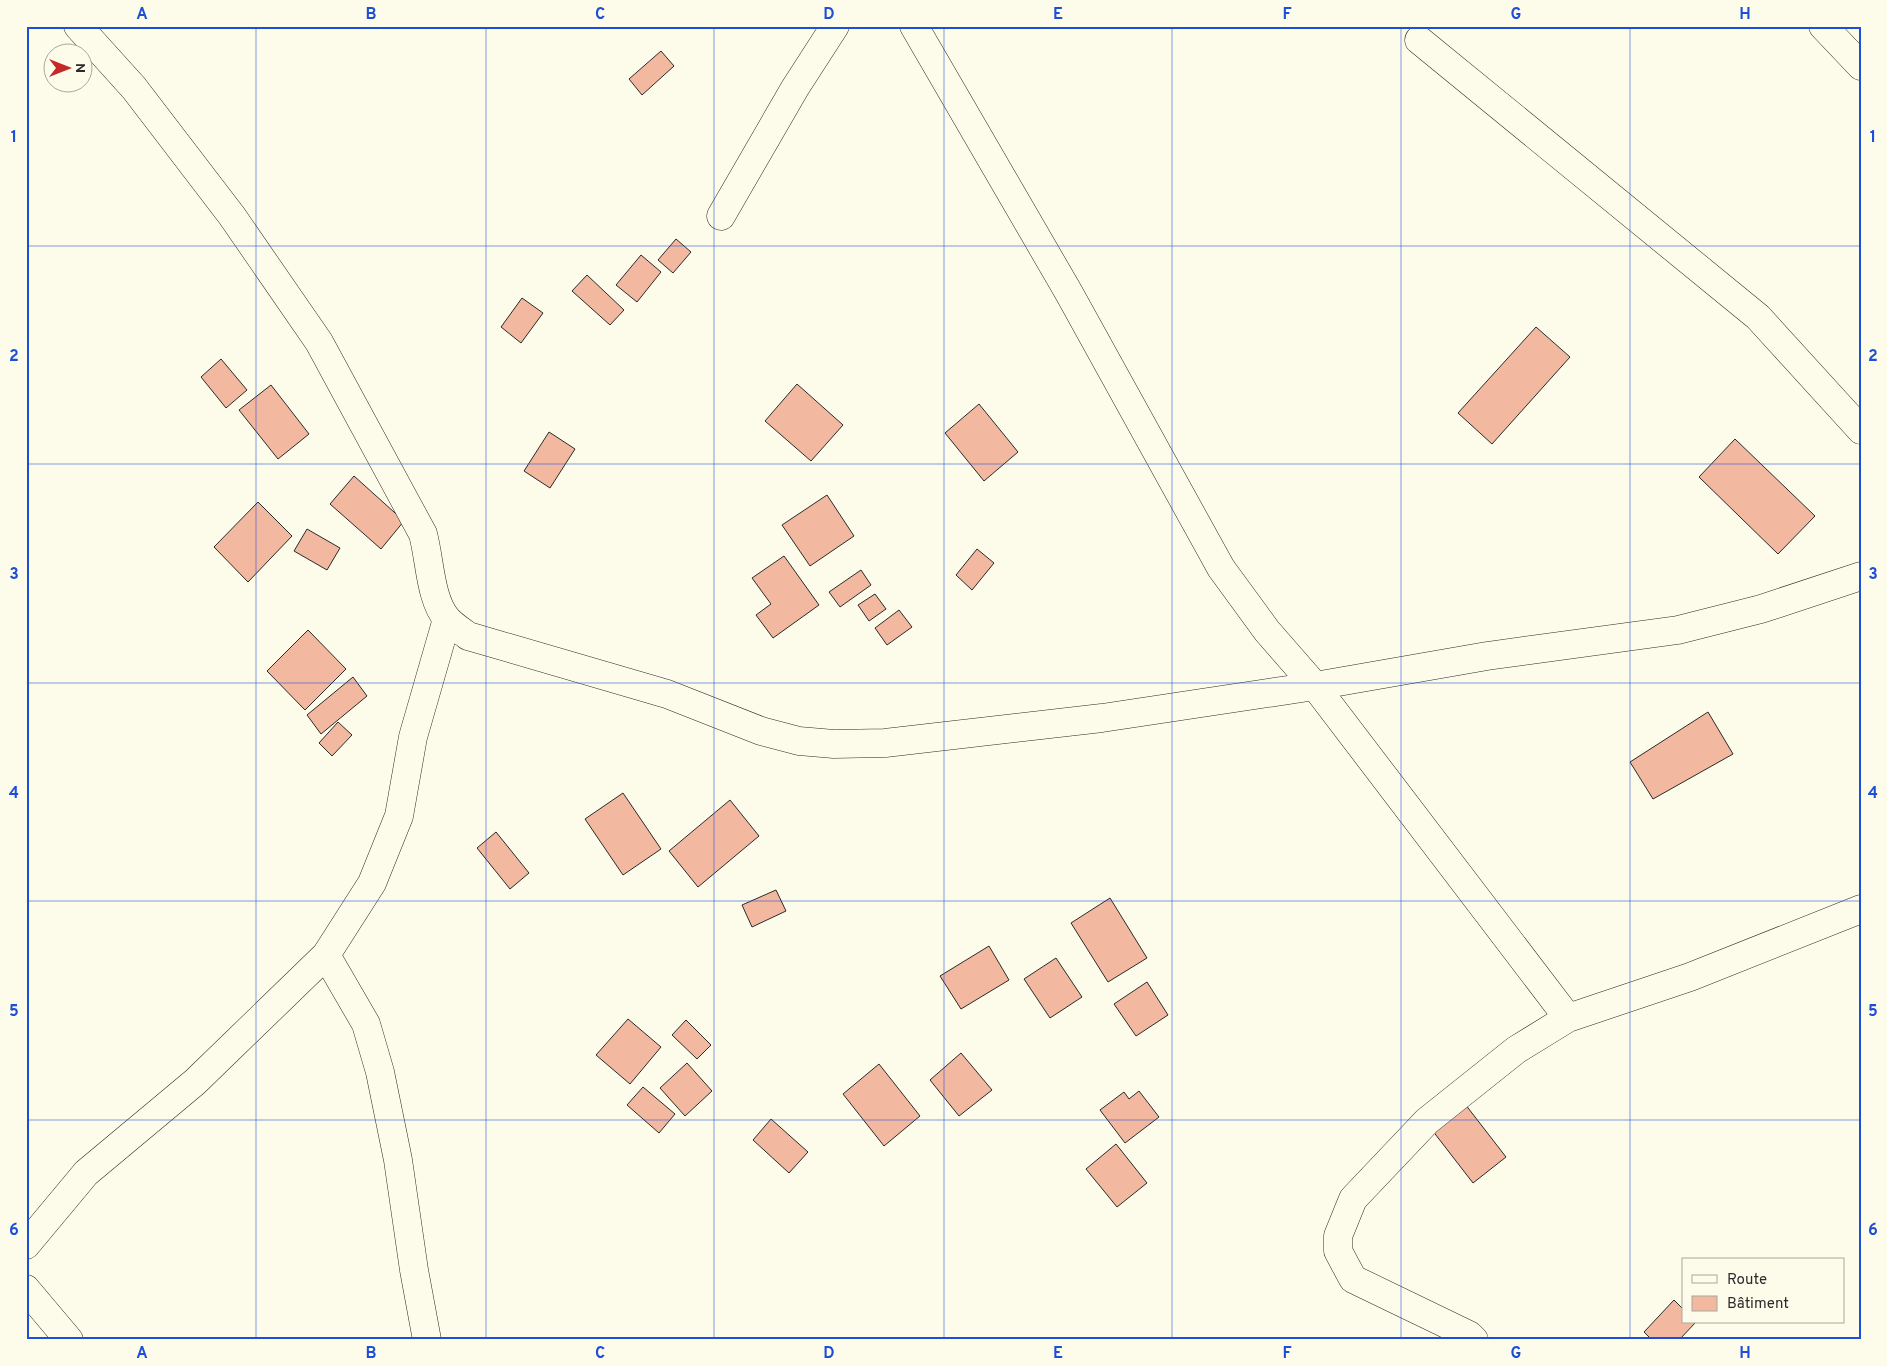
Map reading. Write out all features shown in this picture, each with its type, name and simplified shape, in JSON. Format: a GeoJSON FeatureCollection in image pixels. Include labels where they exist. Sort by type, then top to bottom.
{"type":"FeatureCollection","features":[{"type":"Feature","properties":{"kind":"street"},"geometry":{"type":"LineString","coordinates":[[78,26],[134,88],[232,216],[319,342],[423,534],[429,556],[433,590],[447,618],[468,636],[667,694],[761,731],[799,741],[834,744],[904,741],[1102,718],[1315,686],[1487,656],[1678,630],[1760,610],[1861,576]]}},
{"type":"Feature","properties":{"kind":"street"},"geometry":{"type":"LineString","coordinates":[[720,216],[795,88],[835,26]]}},
{"type":"Feature","properties":{"kind":"street"},"geometry":{"type":"LineString","coordinates":[[914,26],[1092,335],[1221,568],[1267,631],[1315,686],[1568,1018]]}},
{"type":"Feature","properties":{"kind":"street"},"geometry":{"type":"LineString","coordinates":[[1823,26],[1861,66]]}},
{"type":"Feature","properties":{"kind":"street"},"geometry":{"type":"LineString","coordinates":[[1419,40],[1758,317],[1861,430]]}},
{"type":"Feature","properties":{"kind":"street"},"geometry":{"type":"LineString","coordinates":[[26,1245],[86,1173],[195,1082],[326,955],[372,883],[399,816],[413,737],[447,618]]}},
{"type":"Feature","properties":{"kind":"street"},"geometry":{"type":"LineString","coordinates":[[1474,1340],[1469,1335],[1353,1279],[1338,1251],[1338,1236],[1353,1199],[1427,1121],[1516,1050],[1568,1018],[1690,977],[1861,909]]}},
{"type":"Feature","properties":{"kind":"street"},"geometry":{"type":"LineString","coordinates":[[326,955],[366,1024],[380,1072],[398,1160],[414,1270],[427,1340]]}},
{"type":"Feature","properties":{"kind":"street"},"geometry":{"type":"LineString","coordinates":[[26,1289],[69,1340]]}},
{"type":"Feature","properties":{"kind":"building"},"geometry":{"type":"Polygon","coordinates":[[[661,51],[674,66],[642,95],[629,79],[661,51]]]}},
{"type":"Feature","properties":{"kind":"building"},"geometry":{"type":"Polygon","coordinates":[[[676,239],[691,252],[673,273],[658,260],[676,239]]]}},
{"type":"Feature","properties":{"kind":"building"},"geometry":{"type":"Polygon","coordinates":[[[641,255],[661,272],[637,302],[616,285],[641,255]]]}},
{"type":"Feature","properties":{"kind":"building"},"geometry":{"type":"Polygon","coordinates":[[[587,275],[624,310],[610,325],[572,291],[587,275]]]}},
{"type":"Feature","properties":{"kind":"building"},"geometry":{"type":"Polygon","coordinates":[[[522,298],[543,313],[521,343],[501,327],[522,298]]]}},
{"type":"Feature","properties":{"kind":"building"},"geometry":{"type":"Polygon","coordinates":[[[1536,327],[1570,357],[1492,444],[1458,413],[1536,327]]]}},
{"type":"Feature","properties":{"kind":"building"},"geometry":{"type":"Polygon","coordinates":[[[221,359],[247,390],[226,408],[201,377],[221,359]]]}},
{"type":"Feature","properties":{"kind":"building"},"geometry":{"type":"Polygon","coordinates":[[[797,384],[843,425],[811,461],[765,421],[797,384]]]}},
{"type":"Feature","properties":{"kind":"building"},"geometry":{"type":"Polygon","coordinates":[[[271,385],[309,434],[278,459],[239,410],[271,385]]]}},
{"type":"Feature","properties":{"kind":"building"},"geometry":{"type":"Polygon","coordinates":[[[979,404],[1018,452],[984,481],[945,433],[979,404]]]}},
{"type":"Feature","properties":{"kind":"building"},"geometry":{"type":"Polygon","coordinates":[[[549,432],[575,449],[550,488],[524,471],[549,432]]]}},
{"type":"Feature","properties":{"kind":"building"},"geometry":{"type":"Polygon","coordinates":[[[1735,439],[1815,516],[1778,554],[1699,477],[1735,439]]]}},
{"type":"Feature","properties":{"kind":"building"},"geometry":{"type":"Polygon","coordinates":[[[354,476],[404,521],[381,549],[330,504],[354,476]]]}},
{"type":"Feature","properties":{"kind":"building"},"geometry":{"type":"Polygon","coordinates":[[[827,495],[854,536],[810,566],[782,525],[827,495]]]}},
{"type":"Feature","properties":{"kind":"building"},"geometry":{"type":"Polygon","coordinates":[[[258,502],[292,536],[248,582],[214,547],[258,502]]]}},
{"type":"Feature","properties":{"kind":"building"},"geometry":{"type":"Polygon","coordinates":[[[307,529],[340,548],[327,570],[294,551],[307,529]]]}},
{"type":"Feature","properties":{"kind":"building"},"geometry":{"type":"Polygon","coordinates":[[[977,549],[994,563],[972,590],[956,575],[977,549]]]}},
{"type":"Feature","properties":{"kind":"building"},"geometry":{"type":"Polygon","coordinates":[[[784,556],[819,605],[773,638],[756,615],[771,604],[752,578],[784,556]]]}},
{"type":"Feature","properties":{"kind":"building"},"geometry":{"type":"Polygon","coordinates":[[[861,570],[871,585],[840,607],[829,592],[861,570]]]}},
{"type":"Feature","properties":{"kind":"building"},"geometry":{"type":"Polygon","coordinates":[[[875,594],[886,609],[869,621],[858,605],[875,594]]]}},
{"type":"Feature","properties":{"kind":"building"},"geometry":{"type":"Polygon","coordinates":[[[899,610],[912,627],[887,645],[875,628],[899,610]]]}},
{"type":"Feature","properties":{"kind":"building"},"geometry":{"type":"Polygon","coordinates":[[[308,630],[346,669],[305,710],[267,671],[308,630]]]}},
{"type":"Feature","properties":{"kind":"building"},"geometry":{"type":"Polygon","coordinates":[[[353,677],[367,696],[321,734],[307,715],[353,677]]]}},
{"type":"Feature","properties":{"kind":"building"},"geometry":{"type":"Polygon","coordinates":[[[1708,712],[1733,754],[1653,799],[1630,762],[1708,712]]]}},
{"type":"Feature","properties":{"kind":"building"},"geometry":{"type":"Polygon","coordinates":[[[338,722],[352,735],[332,756],[319,743],[338,722]]]}},
{"type":"Feature","properties":{"kind":"building"},"geometry":{"type":"Polygon","coordinates":[[[623,793],[661,849],[623,875],[585,819],[623,793]]]}},
{"type":"Feature","properties":{"kind":"building"},"geometry":{"type":"Polygon","coordinates":[[[730,800],[759,836],[698,887],[669,851],[730,800]]]}},
{"type":"Feature","properties":{"kind":"building"},"geometry":{"type":"Polygon","coordinates":[[[496,832],[529,873],[510,889],[477,848],[496,832]]]}},
{"type":"Feature","properties":{"kind":"building"},"geometry":{"type":"Polygon","coordinates":[[[776,890],[786,911],[752,927],[742,905],[776,890]]]}},
{"type":"Feature","properties":{"kind":"building"},"geometry":{"type":"Polygon","coordinates":[[[1110,898],[1147,958],[1108,982],[1071,923],[1110,898]]]}},
{"type":"Feature","properties":{"kind":"building"},"geometry":{"type":"Polygon","coordinates":[[[989,946],[1009,980],[961,1009],[940,976],[989,946]]]}},
{"type":"Feature","properties":{"kind":"building"},"geometry":{"type":"Polygon","coordinates":[[[1056,958],[1082,997],[1050,1018],[1024,979],[1056,958]]]}},
{"type":"Feature","properties":{"kind":"building"},"geometry":{"type":"Polygon","coordinates":[[[1147,982],[1168,1015],[1136,1036],[1114,1004],[1147,982]]]}},
{"type":"Feature","properties":{"kind":"building"},"geometry":{"type":"Polygon","coordinates":[[[628,1019],[661,1047],[630,1084],[596,1055],[628,1019]]]}},
{"type":"Feature","properties":{"kind":"building"},"geometry":{"type":"Polygon","coordinates":[[[686,1020],[711,1045],[697,1059],[672,1035],[686,1020]]]}},
{"type":"Feature","properties":{"kind":"building"},"geometry":{"type":"Polygon","coordinates":[[[961,1053],[992,1090],[959,1116],[930,1080],[961,1053]]]}},
{"type":"Feature","properties":{"kind":"building"},"geometry":{"type":"Polygon","coordinates":[[[687,1063],[712,1091],[685,1116],[660,1088],[687,1063]]]}},
{"type":"Feature","properties":{"kind":"building"},"geometry":{"type":"Polygon","coordinates":[[[879,1064],[920,1116],[884,1146],[843,1094],[879,1064]]]}},
{"type":"Feature","properties":{"kind":"building"},"geometry":{"type":"Polygon","coordinates":[[[643,1087],[675,1114],[659,1133],[627,1105],[643,1087]]]}},
{"type":"Feature","properties":{"kind":"building"},"geometry":{"type":"Polygon","coordinates":[[[1139,1091],[1159,1117],[1125,1143],[1100,1110],[1124,1092],[1129,1099],[1139,1091]]]}},
{"type":"Feature","properties":{"kind":"building"},"geometry":{"type":"Polygon","coordinates":[[[1465,1104],[1506,1157],[1473,1183],[1432,1130],[1465,1104]]]}},
{"type":"Feature","properties":{"kind":"building"},"geometry":{"type":"Polygon","coordinates":[[[771,1119],[808,1152],[789,1173],[753,1140],[771,1119]]]}},
{"type":"Feature","properties":{"kind":"building"},"geometry":{"type":"Polygon","coordinates":[[[1116,1144],[1147,1183],[1117,1207],[1086,1169],[1116,1144]]]}},
{"type":"Feature","properties":{"kind":"building"},"geometry":{"type":"Polygon","coordinates":[[[1674,1300],[1682,1308],[1682,1324],[1694,1324],[1679,1340],[1652,1340],[1644,1332],[1674,1300]]]}}]}
